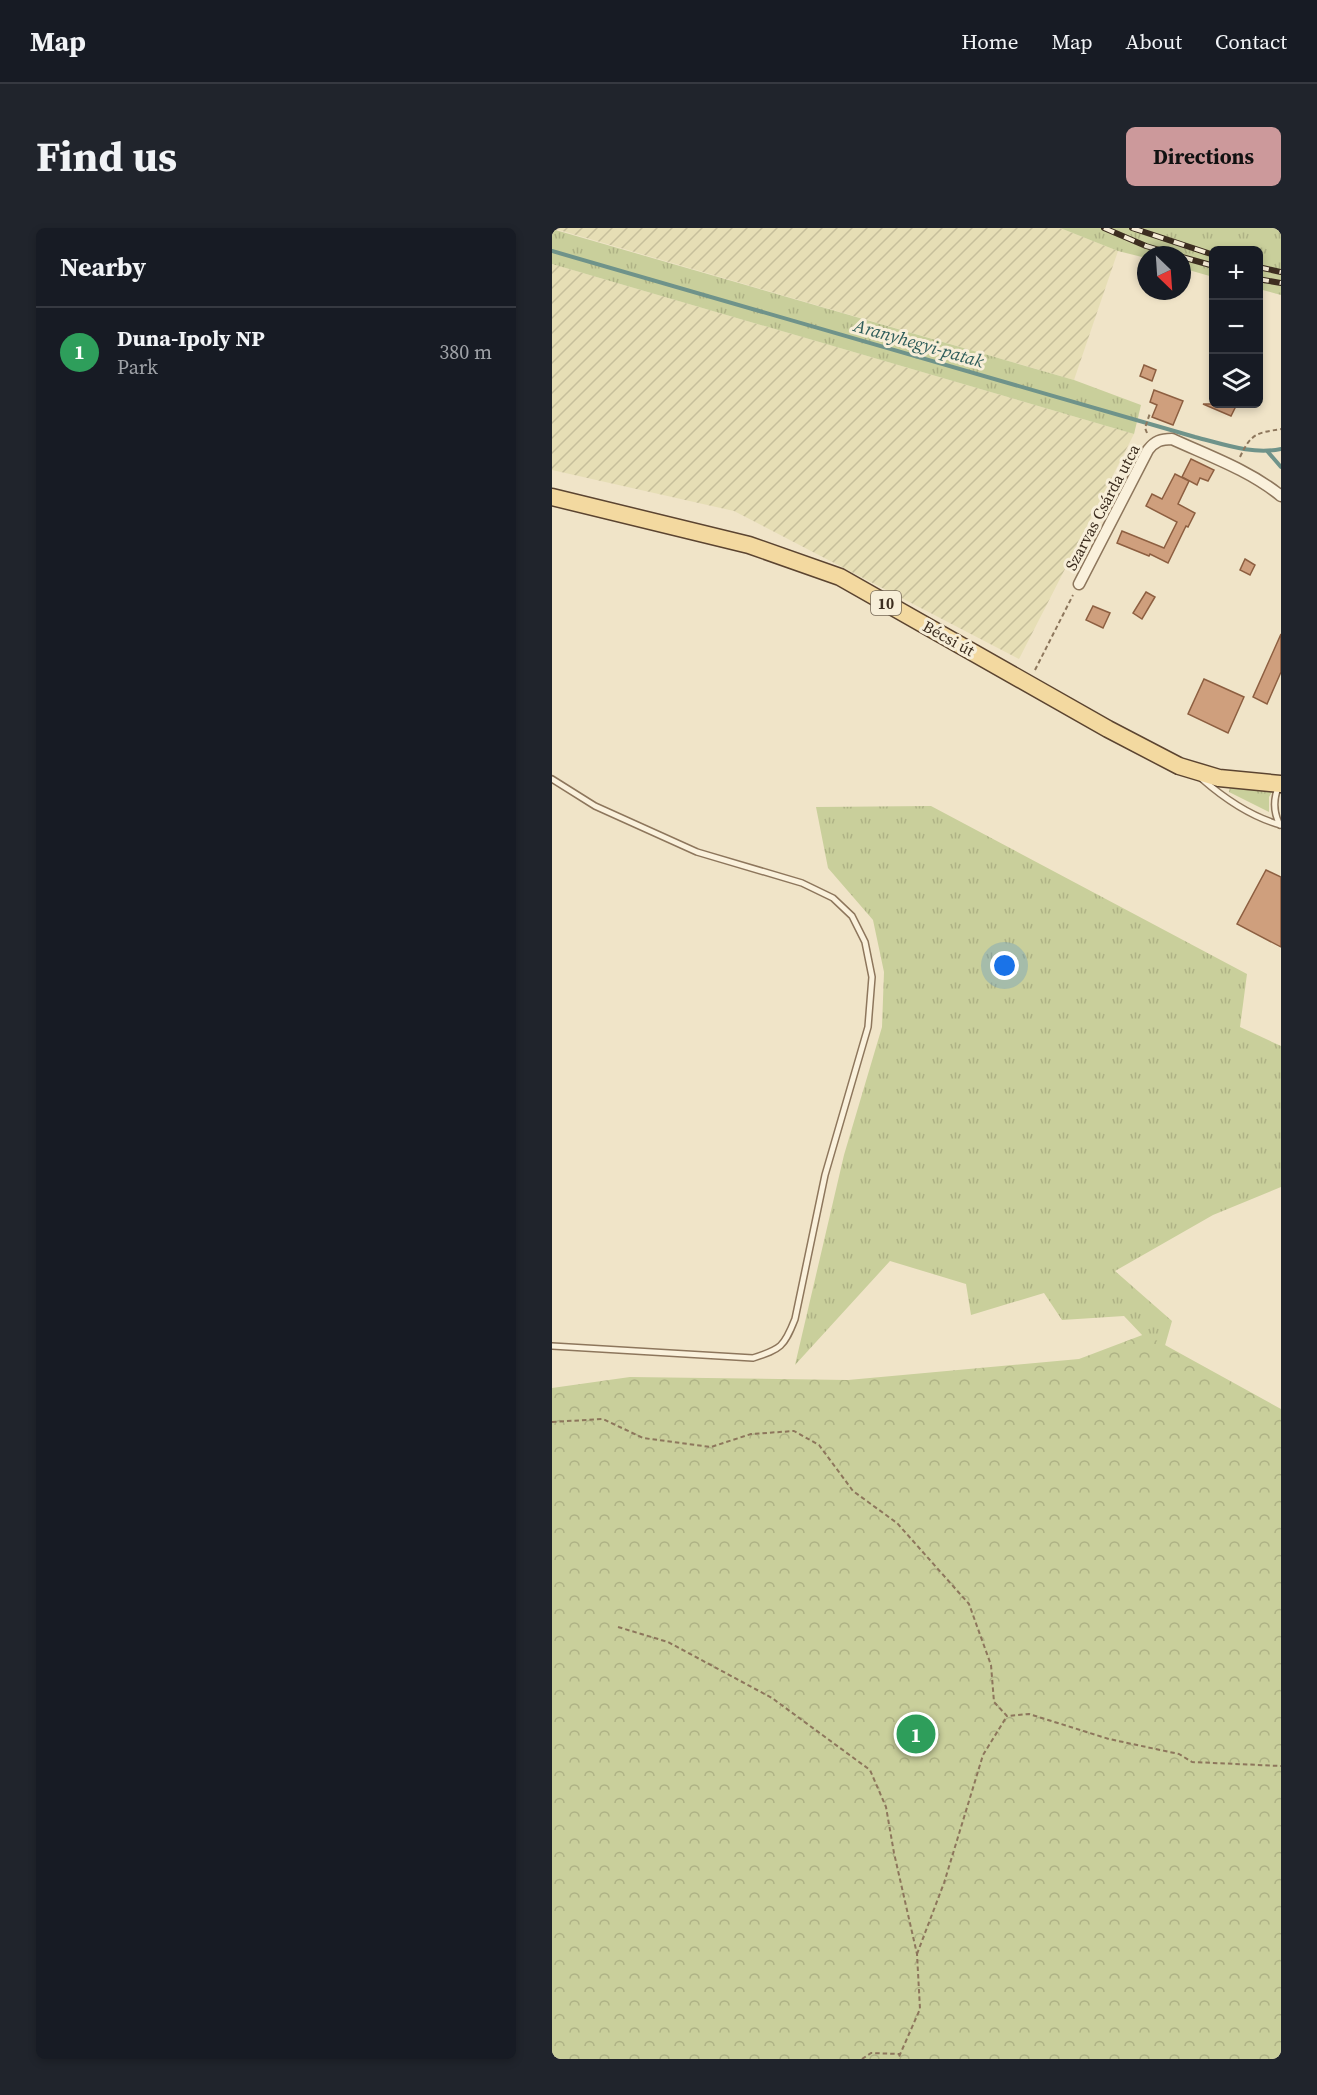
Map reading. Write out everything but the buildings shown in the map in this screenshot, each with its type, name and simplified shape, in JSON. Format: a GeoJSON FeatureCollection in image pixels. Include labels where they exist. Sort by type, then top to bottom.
{"type":"FeatureCollection","features":[{"type":"Feature","properties":{"kind":"main road","name":"Bécsi út"},"geometry":{"type":"LineString","coordinates":[[552,500],[749,545],[840,577],[1108,729],[1194,772]]}},
{"type":"Feature","properties":{"kind":"main road","name":"10"},"geometry":{"type":"LineString","coordinates":[[1194,772],[1239,781],[1280,784]]}},
{"type":"Feature","properties":{"kind":"street","name":"Szarvas Csárda utca"},"geometry":{"type":"LineString","coordinates":[[1079,584],[1148,450],[1162,439],[1172,439],[1236,468],[1263,481],[1281,496]]}},
{"type":"Feature","properties":{"kind":"lane"},"geometry":{"type":"LineString","coordinates":[[1194,772],[1215,791],[1238,806],[1262,819],[1280,825]]}},
{"type":"Feature","properties":{"kind":"lane"},"geometry":{"type":"LineString","coordinates":[[552,779],[595,806],[697,852],[802,884],[833,898],[852,916],[865,942],[872,977],[868,1027],[825,1175],[795,1319],[788,1338],[776,1350],[753,1358],[552,1346]]}},
{"type":"Feature","properties":{"kind":"lane"},"geometry":{"type":"LineString","coordinates":[[1280,784],[1274,804],[1275,816],[1280,825]]}},
{"type":"Feature","properties":{"kind":"path"},"geometry":{"type":"LineString","coordinates":[[1145,428],[1150,413]]}},
{"type":"Feature","properties":{"kind":"path"},"geometry":{"type":"LineString","coordinates":[[1240,456],[1247,442],[1261,432],[1281,429]]}},
{"type":"Feature","properties":{"kind":"path"},"geometry":{"type":"LineString","coordinates":[[1028,683],[1079,584]]}},
{"type":"Feature","properties":{"kind":"path"},"geometry":{"type":"LineString","coordinates":[[552,1422],[603,1419],[643,1438],[711,1447],[751,1434],[794,1431],[819,1445],[854,1491],[897,1523],[969,1604],[991,1665],[994,1702],[1007,1716]]}},
{"type":"Feature","properties":{"kind":"path"},"geometry":{"type":"LineString","coordinates":[[618,1627],[668,1642],[772,1698],[870,1770],[886,1807],[894,1853],[918,1954],[920,2009],[898,2059]]}},
{"type":"Feature","properties":{"kind":"path"},"geometry":{"type":"LineString","coordinates":[[1007,1716],[1029,1714],[1109,1739],[1179,1754],[1192,1762],[1281,1766]]}},
{"type":"Feature","properties":{"kind":"path"},"geometry":{"type":"LineString","coordinates":[[918,1954],[944,1883],[982,1755],[1007,1716]]}},
{"type":"Feature","properties":{"kind":"path"},"geometry":{"type":"LineString","coordinates":[[862,2059],[871,2053],[900,2054]]}},
{"type":"Feature","properties":{"kind":"shaded area"},"geometry":{"type":"Polygon","coordinates":[[[552,228],[1060,228],[1118,251],[1074,380],[552,228]]]}},
{"type":"Feature","properties":{"kind":"shaded area"},"geometry":{"type":"Polygon","coordinates":[[[552,264],[1134,434],[1019,659],[734,511],[552,470],[552,264]]]}},
{"type":"Feature","properties":{"kind":"green space"},"geometry":{"type":"Polygon","coordinates":[[[1060,228],[1281,228],[1281,295],[1263,290],[1263,246],[1209,246],[1209,276],[1191,271],[1191,246],[1137,246],[1137,256],[1118,251],[1060,228]]]}},
{"type":"Feature","properties":{"kind":"green space"},"geometry":{"type":"Polygon","coordinates":[[[552,229],[1074,380],[1141,405],[1134,434],[552,264],[552,229]]]}},
{"type":"Feature","properties":{"kind":"green space"},"geometry":{"type":"Polygon","coordinates":[[[1230,787],[1272,792],[1269,797],[1269,812],[1229,792],[1230,787]]]}},
{"type":"Feature","properties":{"kind":"green space"},"geometry":{"type":"Polygon","coordinates":[[[931,806],[1247,974],[1240,1027],[1281,1046],[1281,1187],[1213,1215],[1115,1271],[1172,1321],[1162,1356],[1124,1316],[1062,1320],[1044,1293],[971,1315],[966,1284],[890,1261],[795,1365],[844,1155],[882,1027],[884,972],[873,920],[828,868],[816,807],[931,806]]]}},
{"type":"Feature","properties":{"kind":"green space"},"geometry":{"type":"Polygon","coordinates":[[[1145,1334],[1281,1409],[1281,2059],[552,2059],[552,1388],[630,1377],[848,1380],[1079,1359],[1145,1334]]]}},
{"type":"Feature","properties":{"kind":"waterway","name":"Aranyhegyi-patak"},"geometry":{"type":"LineString","coordinates":[[552,251],[1195,437],[1248,450],[1281,449]]}},
{"type":"Feature","properties":{"kind":"waterway"},"geometry":{"type":"LineString","coordinates":[[1268,452],[1281,467]]}},
{"type":"Feature","properties":{"kind":"railway"},"geometry":{"type":"LineString","coordinates":[[1104,228],[1146,246]]}},
{"type":"Feature","properties":{"kind":"railway"},"geometry":{"type":"LineString","coordinates":[[1132,228],[1209,253]]}},
{"type":"Feature","properties":{"kind":"railway"},"geometry":{"type":"LineString","coordinates":[[1191,260],[1209,265]]}},
{"type":"Feature","properties":{"kind":"railway"},"geometry":{"type":"LineString","coordinates":[[1263,268],[1281,272]]}},
{"type":"Feature","properties":{"kind":"railway"},"geometry":{"type":"LineString","coordinates":[[1263,280],[1281,283]]}},
{"type":"Feature","properties":{"kind":"place","name":"Duna-Ipoly NP"},"geometry":{"type":"Point","coordinates":[916,1734]}}]}
